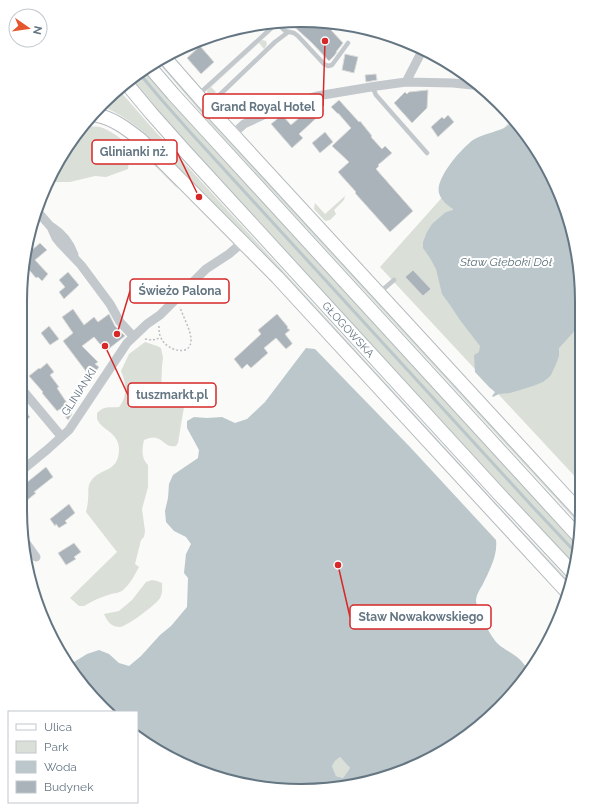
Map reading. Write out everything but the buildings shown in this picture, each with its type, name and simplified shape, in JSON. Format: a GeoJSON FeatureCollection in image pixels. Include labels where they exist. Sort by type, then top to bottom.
{"type":"FeatureCollection","features":[{"type":"Feature","properties":{"kind":"main road"},"geometry":{"type":"LineString","coordinates":[[168,62],[575,506]]}},
{"type":"Feature","properties":{"kind":"main road"},"geometry":{"type":"LineString","coordinates":[[153,71],[196,120],[574,531]]}},
{"type":"Feature","properties":{"kind":"main road","name":"GŁOGOWSKA"},"geometry":{"type":"LineString","coordinates":[[130,87],[175,140],[569,568]]}},
{"type":"Feature","properties":{"kind":"main road","name":"GŁOGOWSKA"},"geometry":{"type":"LineString","coordinates":[[99,116],[110,120],[128,130],[146,144],[243,242],[277,277],[563,589]]}},
{"type":"Feature","properties":{"kind":"street"},"geometry":{"type":"LineString","coordinates":[[406,82],[420,54]]}},
{"type":"Feature","properties":{"kind":"street"},"geometry":{"type":"LineString","coordinates":[[233,134],[244,124],[285,105],[318,96],[372,86],[406,82],[469,85]]}},
{"type":"Feature","properties":{"kind":"street"},"geometry":{"type":"LineString","coordinates":[[41,216],[51,227],[56,238],[81,265],[110,304],[120,322],[133,336]]}},
{"type":"Feature","properties":{"kind":"street","name":"GLINIANKI"},"geometry":{"type":"LineString","coordinates":[[27,466],[69,430],[110,367],[133,336],[147,324],[160,316],[206,269],[229,254],[243,242]]}},
{"type":"Feature","properties":{"kind":"street"},"geometry":{"type":"LineString","coordinates":[[27,396],[61,436]]}},
{"type":"Feature","properties":{"kind":"street"},"geometry":{"type":"LineString","coordinates":[[29,547],[36,557]]}},
{"type":"Feature","properties":{"kind":"lane"},"geometry":{"type":"LineString","coordinates":[[281,28],[284,31],[294,33],[298,36],[324,64],[328,66],[332,65],[348,43]]}},
{"type":"Feature","properties":{"kind":"lane"},"geometry":{"type":"LineString","coordinates":[[198,95],[269,29]]}},
{"type":"Feature","properties":{"kind":"lane"},"geometry":{"type":"LineString","coordinates":[[208,106],[287,32]]}},
{"type":"Feature","properties":{"kind":"lane"},"geometry":{"type":"LineString","coordinates":[[372,86],[376,96],[427,153]]}},
{"type":"Feature","properties":{"kind":"lane"},"geometry":{"type":"LineString","coordinates":[[379,293],[394,280]]}},
{"type":"Feature","properties":{"kind":"path"},"geometry":{"type":"LineString","coordinates":[[160,316],[160,337],[163,342],[171,349],[186,350],[189,346],[191,338],[178,298]]}},
{"type":"Feature","properties":{"kind":"path"},"geometry":{"type":"LineString","coordinates":[[133,336],[152,340],[157,340],[160,337]]}},
{"type":"Feature","properties":{"kind":"green space"},"geometry":{"type":"Polygon","coordinates":[[[262,40],[267,42],[264,49],[259,43],[211,87],[216,92],[211,96],[208,95],[208,89],[262,40]]]}},
{"type":"Feature","properties":{"kind":"green space"},"geometry":{"type":"Polygon","coordinates":[[[164,64],[575,513],[575,519],[208,121],[161,66],[164,64]]]}},
{"type":"Feature","properties":{"kind":"green space"},"geometry":{"type":"Polygon","coordinates":[[[148,74],[200,134],[573,539],[570,561],[538,527],[156,109],[135,84],[148,74]]]}},
{"type":"Feature","properties":{"kind":"green space"},"geometry":{"type":"Polygon","coordinates":[[[122,93],[516,525],[567,578],[565,583],[146,138],[148,136],[127,119],[106,108],[122,93]]]}},
{"type":"Feature","properties":{"kind":"green space","name":"Staw Głęboki Dół"},"geometry":{"type":"Polygon","coordinates":[[[509,123],[529,149],[547,180],[566,230],[570,248],[573,265],[575,301],[575,477],[380,267],[509,123]]]}},
{"type":"Feature","properties":{"kind":"green space"},"geometry":{"type":"Polygon","coordinates":[[[90,126],[100,127],[111,132],[121,139],[126,145],[129,160],[128,169],[106,177],[95,176],[70,182],[55,182],[73,149],[90,126]]]}},
{"type":"Feature","properties":{"kind":"green space"},"geometry":{"type":"Polygon","coordinates":[[[139,146],[170,177],[179,190],[138,149],[139,146]]]}},
{"type":"Feature","properties":{"kind":"green space"},"geometry":{"type":"Polygon","coordinates":[[[345,196],[344,200],[334,210],[336,214],[330,220],[325,221],[314,209],[315,203],[325,214],[345,196]]]}},
{"type":"Feature","properties":{"kind":"green space"},"geometry":{"type":"Polygon","coordinates":[[[145,342],[161,348],[163,358],[161,392],[179,402],[184,407],[178,443],[176,446],[171,446],[155,438],[144,440],[143,453],[144,459],[148,465],[148,487],[142,509],[145,531],[144,537],[141,540],[135,564],[139,567],[133,578],[120,592],[100,598],[84,606],[79,606],[70,598],[117,552],[86,512],[90,483],[94,477],[112,467],[118,458],[119,451],[117,440],[99,423],[97,413],[107,407],[119,407],[122,403],[125,389],[121,371],[129,354],[145,342]]]}},
{"type":"Feature","properties":{"kind":"green space"},"geometry":{"type":"Polygon","coordinates":[[[152,580],[162,583],[162,594],[158,601],[141,615],[123,626],[114,626],[106,619],[104,614],[119,611],[132,600],[146,582],[152,580]]]}},
{"type":"Feature","properties":{"kind":"green space"},"geometry":{"type":"Polygon","coordinates":[[[340,757],[350,768],[343,778],[336,776],[332,766],[340,757]]]}},
{"type":"Feature","properties":{"kind":"water","name":"Staw Głęboki Dół"},"geometry":{"type":"Polygon","coordinates":[[[510,124],[529,149],[547,180],[554,196],[566,230],[573,265],[575,330],[559,348],[559,356],[551,375],[548,378],[533,386],[510,393],[499,394],[493,397],[492,396],[495,392],[475,372],[474,355],[479,352],[480,346],[442,294],[436,269],[423,248],[423,242],[432,224],[446,212],[453,210],[446,204],[439,193],[441,180],[450,164],[456,156],[473,140],[510,124]]]}},
{"type":"Feature","properties":{"kind":"water"},"geometry":{"type":"Polygon","coordinates":[[[306,348],[315,349],[410,447],[496,540],[496,551],[488,574],[477,594],[476,601],[484,623],[497,643],[515,655],[526,666],[495,704],[453,738],[422,756],[406,763],[372,775],[354,779],[337,782],[301,784],[265,782],[248,779],[230,775],[196,763],[180,756],[149,738],[138,730],[138,711],[115,711],[95,691],[74,663],[87,654],[99,650],[109,654],[119,663],[129,666],[171,626],[187,607],[188,578],[184,573],[186,554],[191,544],[186,537],[174,531],[166,522],[165,511],[169,484],[173,475],[198,458],[199,450],[187,428],[187,421],[194,417],[222,417],[235,423],[247,419],[265,402],[306,348]],[[340,757],[332,766],[336,776],[343,778],[350,768],[340,757]]]}},
{"type":"Feature","properties":{"kind":"waterway"},"geometry":{"type":"LineString","coordinates":[[143,78],[190,132],[572,549]]}},
{"type":"Feature","properties":{"kind":"place","name":"Grand Royal Hotel"},"geometry":{"type":"Point","coordinates":[325,41]}},
{"type":"Feature","properties":{"kind":"place","name":"Glinianki nż."},"geometry":{"type":"Point","coordinates":[199,197]}},
{"type":"Feature","properties":{"kind":"place","name":"Świeżo Palona"},"geometry":{"type":"Point","coordinates":[117,334]}},
{"type":"Feature","properties":{"kind":"place","name":"tuszmarkt.pl"},"geometry":{"type":"Point","coordinates":[105,346]}},
{"type":"Feature","properties":{"kind":"place","name":"Staw Nowakowskiego"},"geometry":{"type":"Point","coordinates":[338,565]}}]}
